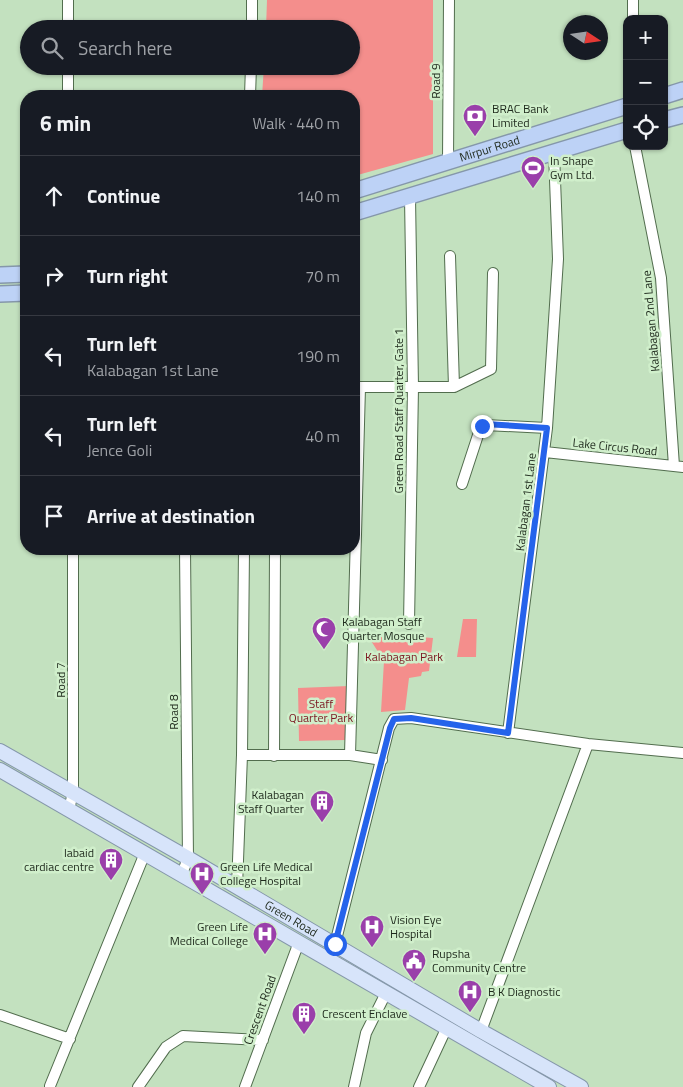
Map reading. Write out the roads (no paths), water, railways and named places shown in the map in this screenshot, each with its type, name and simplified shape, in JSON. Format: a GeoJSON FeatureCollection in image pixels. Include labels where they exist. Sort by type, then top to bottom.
{"type":"FeatureCollection","features":[{"type":"Feature","properties":{"kind":"highway"},"geometry":{"type":"LineString","coordinates":[[668,95],[683,90]]}},
{"type":"Feature","properties":{"kind":"highway","name":"Mirpur Road"},"geometry":{"type":"LineString","coordinates":[[360,189],[623,107]]}},
{"type":"Feature","properties":{"kind":"highway"},"geometry":{"type":"LineString","coordinates":[[668,119],[683,115]]}},
{"type":"Feature","properties":{"kind":"highway","name":"Mirpur Road"},"geometry":{"type":"LineString","coordinates":[[360,211],[623,131]]}},
{"type":"Feature","properties":{"kind":"highway"},"geometry":{"type":"LineString","coordinates":[[0,275],[20,274]]}},
{"type":"Feature","properties":{"kind":"highway"},"geometry":{"type":"LineString","coordinates":[[0,294],[20,293]]}},
{"type":"Feature","properties":{"kind":"main road","name":"Green Road"},"geometry":{"type":"LineString","coordinates":[[0,751],[188,858],[481,1031],[581,1087]]}},
{"type":"Feature","properties":{"kind":"main road","name":"Green Road"},"geometry":{"type":"LineString","coordinates":[[0,770],[549,1087]]}},
{"type":"Feature","properties":{"kind":"street"},"geometry":{"type":"LineString","coordinates":[[68,0],[68,20]]}},
{"type":"Feature","properties":{"kind":"street"},"geometry":{"type":"LineString","coordinates":[[252,0],[252,20]]}},
{"type":"Feature","properties":{"kind":"street","name":"Road 9"},"geometry":{"type":"LineString","coordinates":[[448,162],[449,0]]}},
{"type":"Feature","properties":{"kind":"street"},"geometry":{"type":"LineString","coordinates":[[632,0],[632,15]]}},
{"type":"Feature","properties":{"kind":"street"},"geometry":{"type":"LineString","coordinates":[[68,75],[68,90]]}},
{"type":"Feature","properties":{"kind":"street"},"geometry":{"type":"LineString","coordinates":[[250,90],[251,75]]}},
{"type":"Feature","properties":{"kind":"street","name":"Kalabagan 2nd Lane"},"geometry":{"type":"LineString","coordinates":[[635,150],[661,278],[679,466]]}},
{"type":"Feature","properties":{"kind":"street","name":"Kalabagan 1st Lane"},"geometry":{"type":"LineString","coordinates":[[508,733],[547,428],[558,259],[554,153]]}},
{"type":"Feature","properties":{"kind":"street","name":"Green Road Staff Quarter, Gate 1"},"geometry":{"type":"LineString","coordinates":[[409,624],[413,387],[410,197]]}},
{"type":"Feature","properties":{"kind":"street"},"geometry":{"type":"LineString","coordinates":[[450,256],[454,387]]}},
{"type":"Feature","properties":{"kind":"street"},"geometry":{"type":"LineString","coordinates":[[360,387],[454,387],[491,368],[493,273]]}},
{"type":"Feature","properties":{"kind":"street"},"geometry":{"type":"LineString","coordinates":[[462,484],[480,429],[485,424],[547,428]]}},
{"type":"Feature","properties":{"kind":"street","name":"Lake Circus Road"},"geometry":{"type":"LineString","coordinates":[[545,452],[679,466]]}},
{"type":"Feature","properties":{"kind":"street","name":"Road 7"},"geometry":{"type":"LineString","coordinates":[[69,810],[73,792],[73,555]]}},
{"type":"Feature","properties":{"kind":"street","name":"Road 8"},"geometry":{"type":"LineString","coordinates":[[182,874],[188,858],[185,555]]}},
{"type":"Feature","properties":{"kind":"street"},"geometry":{"type":"LineString","coordinates":[[237,887],[242,755],[244,555]]}},
{"type":"Feature","properties":{"kind":"street"},"geometry":{"type":"LineString","coordinates":[[274,756],[275,555]]}},
{"type":"Feature","properties":{"kind":"street"},"geometry":{"type":"LineString","coordinates":[[350,755],[354,555]]}},
{"type":"Feature","properties":{"kind":"street"},"geometry":{"type":"LineString","coordinates":[[335,944],[390,728],[394,719],[411,718],[588,744],[683,752]]}},
{"type":"Feature","properties":{"kind":"street"},"geometry":{"type":"LineString","coordinates":[[481,1031],[588,744]]}},
{"type":"Feature","properties":{"kind":"street"},"geometry":{"type":"LineString","coordinates":[[242,755],[350,755],[382,760]]}},
{"type":"Feature","properties":{"kind":"street"},"geometry":{"type":"LineString","coordinates":[[50,1086],[146,854]]}},
{"type":"Feature","properties":{"kind":"street","name":"Crescent Road"},"geometry":{"type":"LineString","coordinates":[[245,1087],[299,942]]}},
{"type":"Feature","properties":{"kind":"street"},"geometry":{"type":"LineString","coordinates":[[354,1087],[366,1033],[386,993]]}},
{"type":"Feature","properties":{"kind":"street"},"geometry":{"type":"LineString","coordinates":[[0,1015],[70,1038]]}},
{"type":"Feature","properties":{"kind":"street"},"geometry":{"type":"LineString","coordinates":[[419,1087],[447,1027]]}},
{"type":"Feature","properties":{"kind":"street"},"geometry":{"type":"LineString","coordinates":[[138,1087],[166,1047],[183,1036],[263,1040]]}},
{"type":"Feature","properties":{"kind":"place","name":"BRAC Bank Limited"},"geometry":{"type":"Point","coordinates":[475,137]}},
{"type":"Feature","properties":{"kind":"place","name":"In Shape Gym Ltd."},"geometry":{"type":"Point","coordinates":[533,189]}},
{"type":"Feature","properties":{"kind":"place","name":"Kalabagan Staff Quarter Mosque"},"geometry":{"type":"Point","coordinates":[324,650]}},
{"type":"Feature","properties":{"kind":"place","name":"Kalabagan Staff Quarter"},"geometry":{"type":"Point","coordinates":[322,823]}},
{"type":"Feature","properties":{"kind":"place","name":"labaid cardiac centre"},"geometry":{"type":"Point","coordinates":[111,881]}},
{"type":"Feature","properties":{"kind":"place","name":"Green Life Medical College Hospital"},"geometry":{"type":"Point","coordinates":[202,895]}},
{"type":"Feature","properties":{"kind":"place","name":"Vision Eye Hospital"},"geometry":{"type":"Point","coordinates":[372,948]}},
{"type":"Feature","properties":{"kind":"place","name":"Green Life Medical College"},"geometry":{"type":"Point","coordinates":[265,955]}},
{"type":"Feature","properties":{"kind":"place","name":"Rupsha Community Centre"},"geometry":{"type":"Point","coordinates":[414,982]}},
{"type":"Feature","properties":{"kind":"place","name":"B K Diagnostic"},"geometry":{"type":"Point","coordinates":[470,1013]}},
{"type":"Feature","properties":{"kind":"place","name":"Crescent Enclave"},"geometry":{"type":"Point","coordinates":[304,1035]}},
{"type":"Feature","properties":{"kind":"park label","name":"Kalabagan Park"},"geometry":{"type":"Point","coordinates":[404,657]}},
{"type":"Feature","properties":{"kind":"park label","name":"Staff Quarter Park"},"geometry":{"type":"Point","coordinates":[321,711]}}]}
